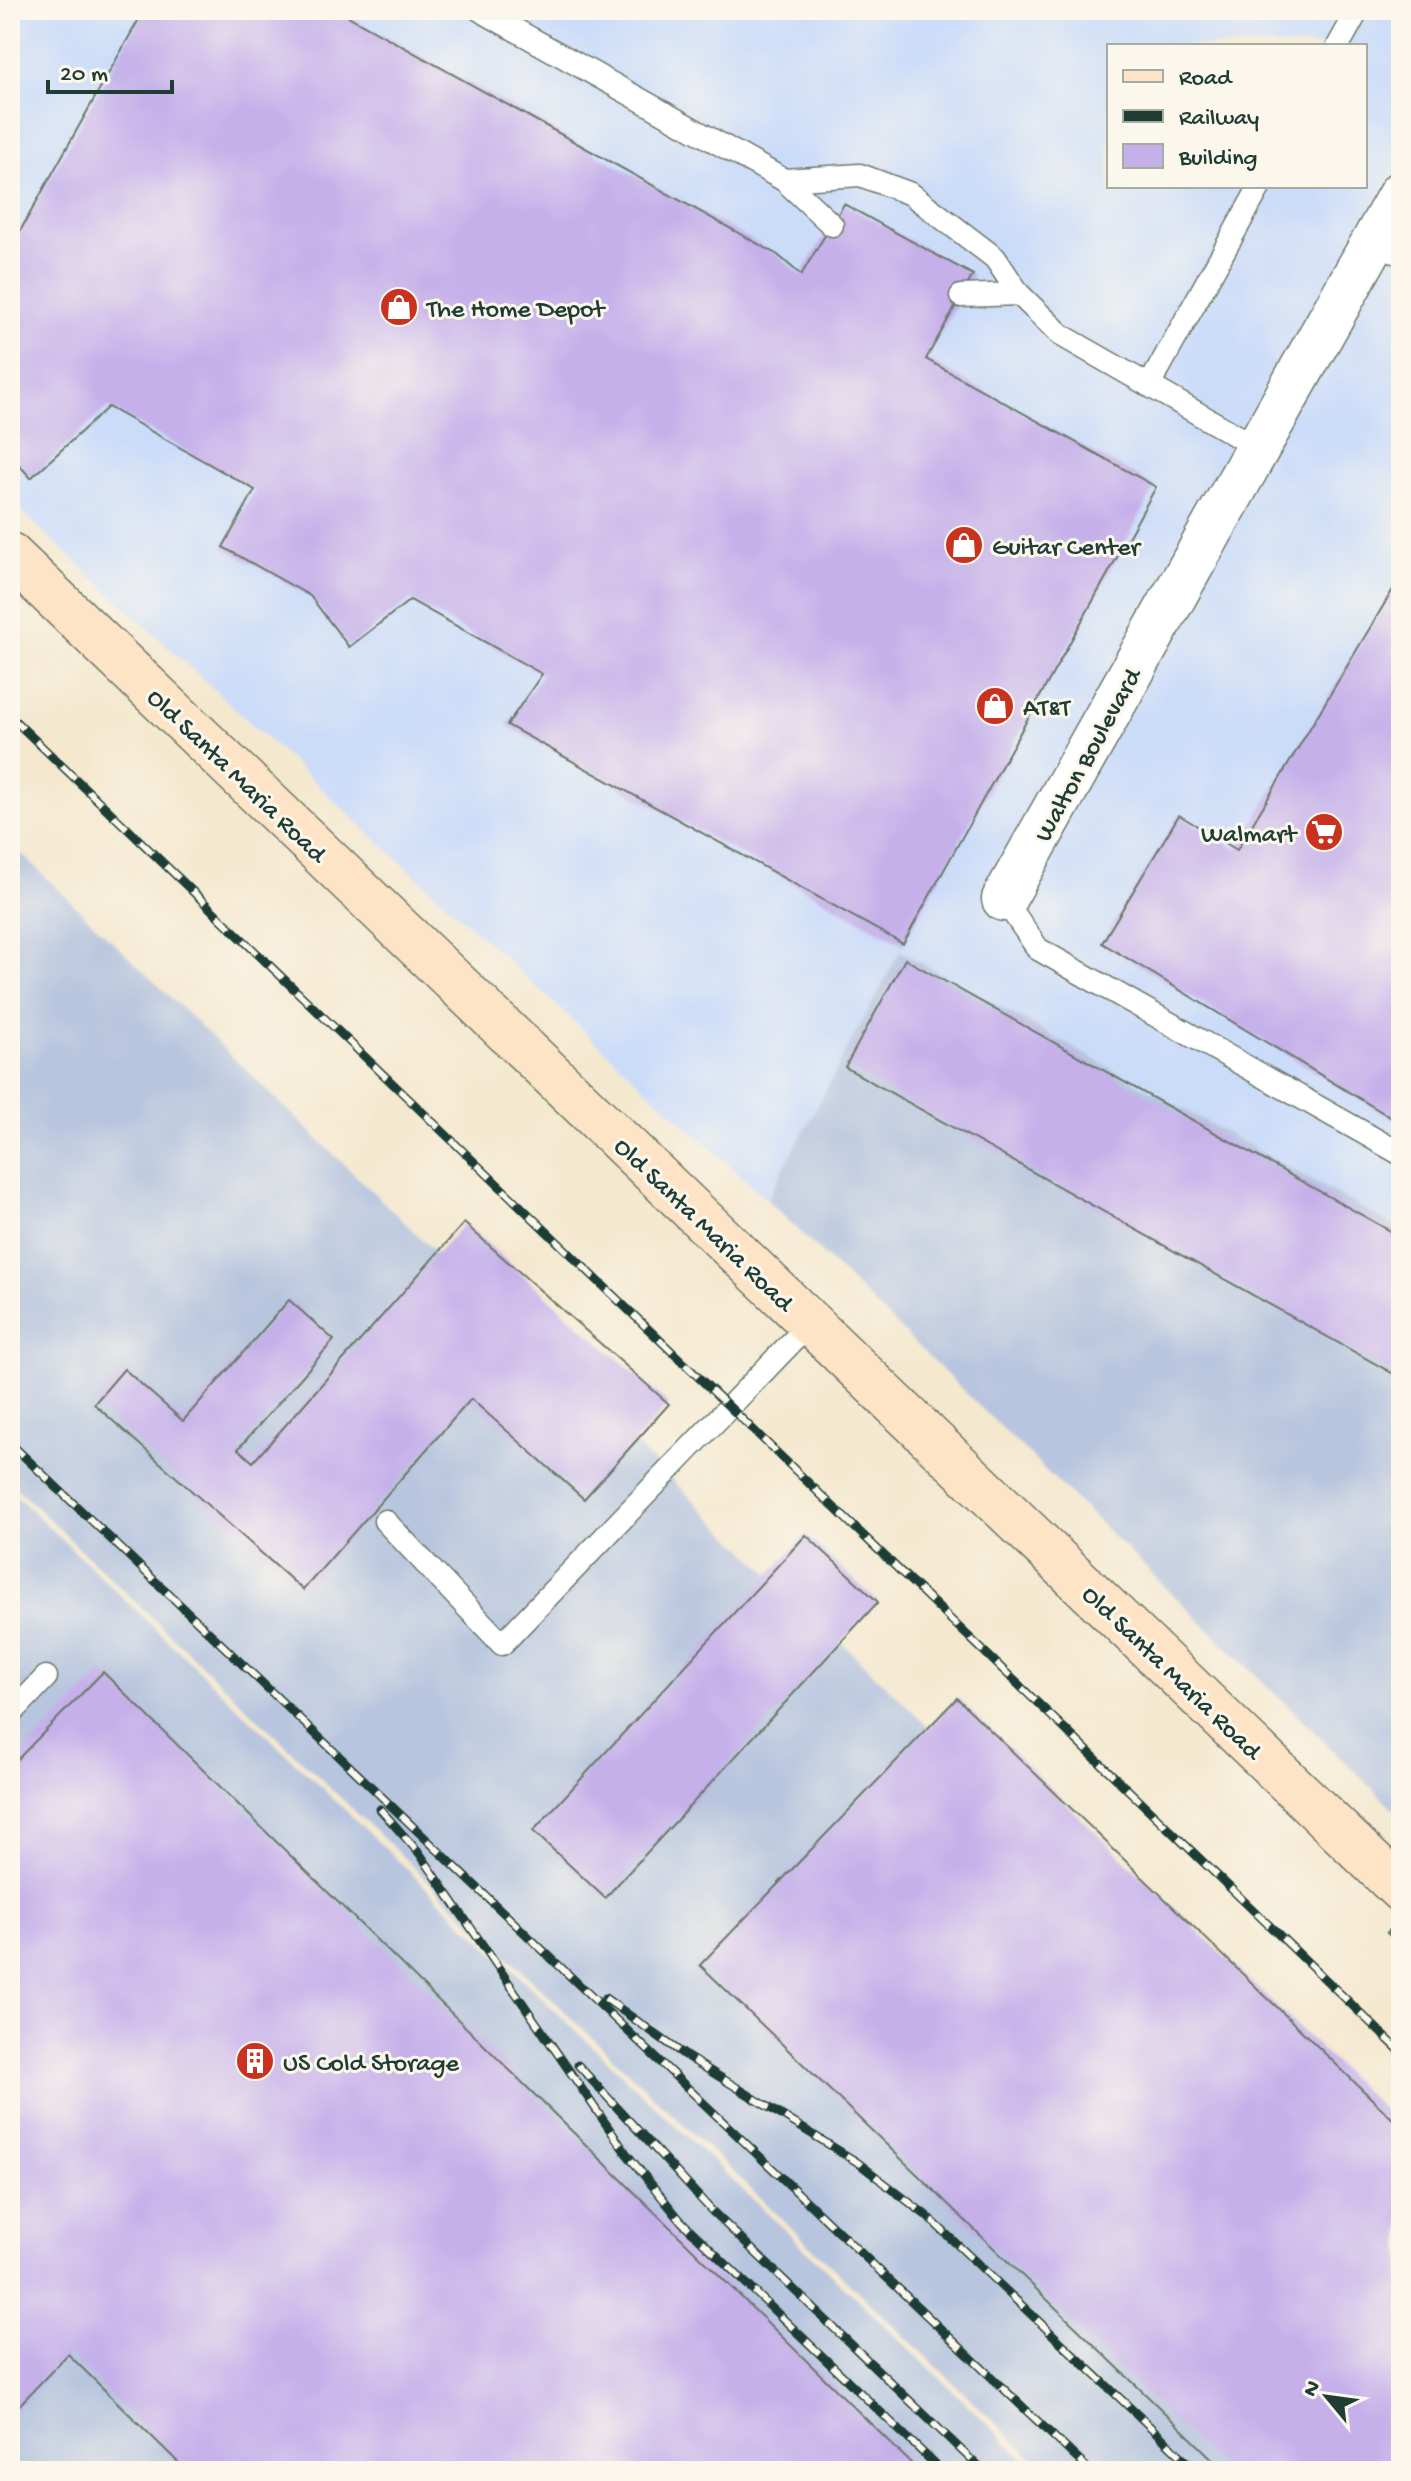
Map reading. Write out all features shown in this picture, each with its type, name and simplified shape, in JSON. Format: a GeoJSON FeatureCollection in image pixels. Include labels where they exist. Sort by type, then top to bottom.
{"type":"FeatureCollection","features":[{"type":"Feature","properties":{"kind":"main road","name":"Old Santa Maria Road"},"geometry":{"type":"LineString","coordinates":[[10,555],[1401,1890]]}},
{"type":"Feature","properties":{"kind":"street","name":"Walton Boulevard"},"geometry":{"type":"LineString","coordinates":[[1004,899],[1258,448],[1388,248],[1401,193]]}},
{"type":"Feature","properties":{"kind":"lane"},"geometry":{"type":"LineString","coordinates":[[480,10],[784,180],[832,225]]}},
{"type":"Feature","properties":{"kind":"lane"},"geometry":{"type":"LineString","coordinates":[[1339,44],[1358,10]]}},
{"type":"Feature","properties":{"kind":"lane"},"geometry":{"type":"LineString","coordinates":[[784,180],[860,175],[911,194],[995,258],[1019,294],[1061,335],[1258,448]]}},
{"type":"Feature","properties":{"kind":"lane"},"geometry":{"type":"LineString","coordinates":[[1149,386],[1259,188]]}},
{"type":"Feature","properties":{"kind":"lane"},"geometry":{"type":"LineString","coordinates":[[961,296],[1019,294]]}},
{"type":"Feature","properties":{"kind":"lane","name":"Walton Boulevard"},"geometry":{"type":"LineString","coordinates":[[1004,899],[1038,949],[1401,1154]]}},
{"type":"Feature","properties":{"kind":"lane"},"geometry":{"type":"LineString","coordinates":[[385,1521],[502,1644],[810,1323]]}},
{"type":"Feature","properties":{"kind":"lane"},"geometry":{"type":"LineString","coordinates":[[10,1715],[46,1677]]}},
{"type":"Feature","properties":{"kind":"shaded area"},"geometry":{"type":"Polygon","coordinates":[[[10,10],[1401,10],[1401,1230],[900,951],[767,1200],[10,501],[10,10]]]}},
{"type":"Feature","properties":{"kind":"shaded area"},"geometry":{"type":"Polygon","coordinates":[[[10,843],[1401,2181],[1401,2471],[1046,2471],[10,1482],[10,843]]]}},
{"type":"Feature","properties":{"kind":"shaded area"},"geometry":{"type":"Polygon","coordinates":[[[900,951],[1401,1230],[1401,1816],[767,1200],[900,951]]]}},
{"type":"Feature","properties":{"kind":"shaded area","name":"US Cold Storage"},"geometry":{"type":"Polygon","coordinates":[[[10,1490],[1037,2471],[10,2471],[10,1490]]]}},
{"type":"Feature","properties":{"kind":"building"},"geometry":{"type":"Polygon","coordinates":[[[144,10],[337,10],[778,255],[801,275],[844,204],[973,275],[926,359],[1156,487],[903,944],[507,725],[542,674],[410,600],[349,647],[310,596],[223,547],[255,490],[108,407],[31,478],[10,455],[10,249],[144,10]]]}},
{"type":"Feature","properties":{"kind":"building","name":"Walmart"},"geometry":{"type":"Polygon","coordinates":[[[1401,576],[1400,1123],[1102,943],[1179,815],[1237,850],[1401,576]]]}},
{"type":"Feature","properties":{"kind":"building"},"geometry":{"type":"Polygon","coordinates":[[[905,959],[1401,1237],[1401,1378],[845,1067],[905,959]]]}},
{"type":"Feature","properties":{"kind":"building"},"geometry":{"type":"Polygon","coordinates":[[[464,1223],[669,1404],[584,1499],[471,1399],[303,1590],[94,1404],[124,1369],[183,1421],[289,1300],[334,1340],[238,1449],[253,1462],[464,1223]]]}},
{"type":"Feature","properties":{"kind":"building"},"geometry":{"type":"Polygon","coordinates":[[[806,1535],[878,1602],[605,1898],[533,1831],[806,1535]]]}},
{"type":"Feature","properties":{"kind":"building","name":"US Cold Storage"},"geometry":{"type":"Polygon","coordinates":[[[103,1672],[919,2471],[187,2471],[68,2354],[10,2415],[10,1767],[103,1672]]]}},
{"type":"Feature","properties":{"kind":"building"},"geometry":{"type":"Polygon","coordinates":[[[957,1698],[1401,2127],[1401,2471],[1225,2471],[700,1965],[957,1698]]]}},
{"type":"Feature","properties":{"kind":"railway"},"geometry":{"type":"LineString","coordinates":[[10,716],[1401,2052]]}},
{"type":"Feature","properties":{"kind":"railway"},"geometry":{"type":"LineString","coordinates":[[10,1443],[1090,2471]]}},
{"type":"Feature","properties":{"kind":"railway"},"geometry":{"type":"LineString","coordinates":[[380,1809],[420,1854],[626,2153],[681,2221],[942,2471]]}},
{"type":"Feature","properties":{"kind":"railway"},"geometry":{"type":"LineString","coordinates":[[605,1998],[686,2056],[857,2162],[927,2216],[1197,2471]]}},
{"type":"Feature","properties":{"kind":"railway"},"geometry":{"type":"LineString","coordinates":[[578,2065],[712,2211],[983,2471]]}},
{"type":"Feature","properties":{"kind":"place","name":"The Home Depot"},"geometry":{"type":"Point","coordinates":[399,307]}},
{"type":"Feature","properties":{"kind":"place","name":"Guitar Center"},"geometry":{"type":"Point","coordinates":[964,545]}},
{"type":"Feature","properties":{"kind":"place","name":"AT&T"},"geometry":{"type":"Point","coordinates":[995,706]}},
{"type":"Feature","properties":{"kind":"place","name":"Walmart"},"geometry":{"type":"Point","coordinates":[1324,832]}},
{"type":"Feature","properties":{"kind":"place","name":"US Cold Storage"},"geometry":{"type":"Point","coordinates":[255,2061]}}]}
